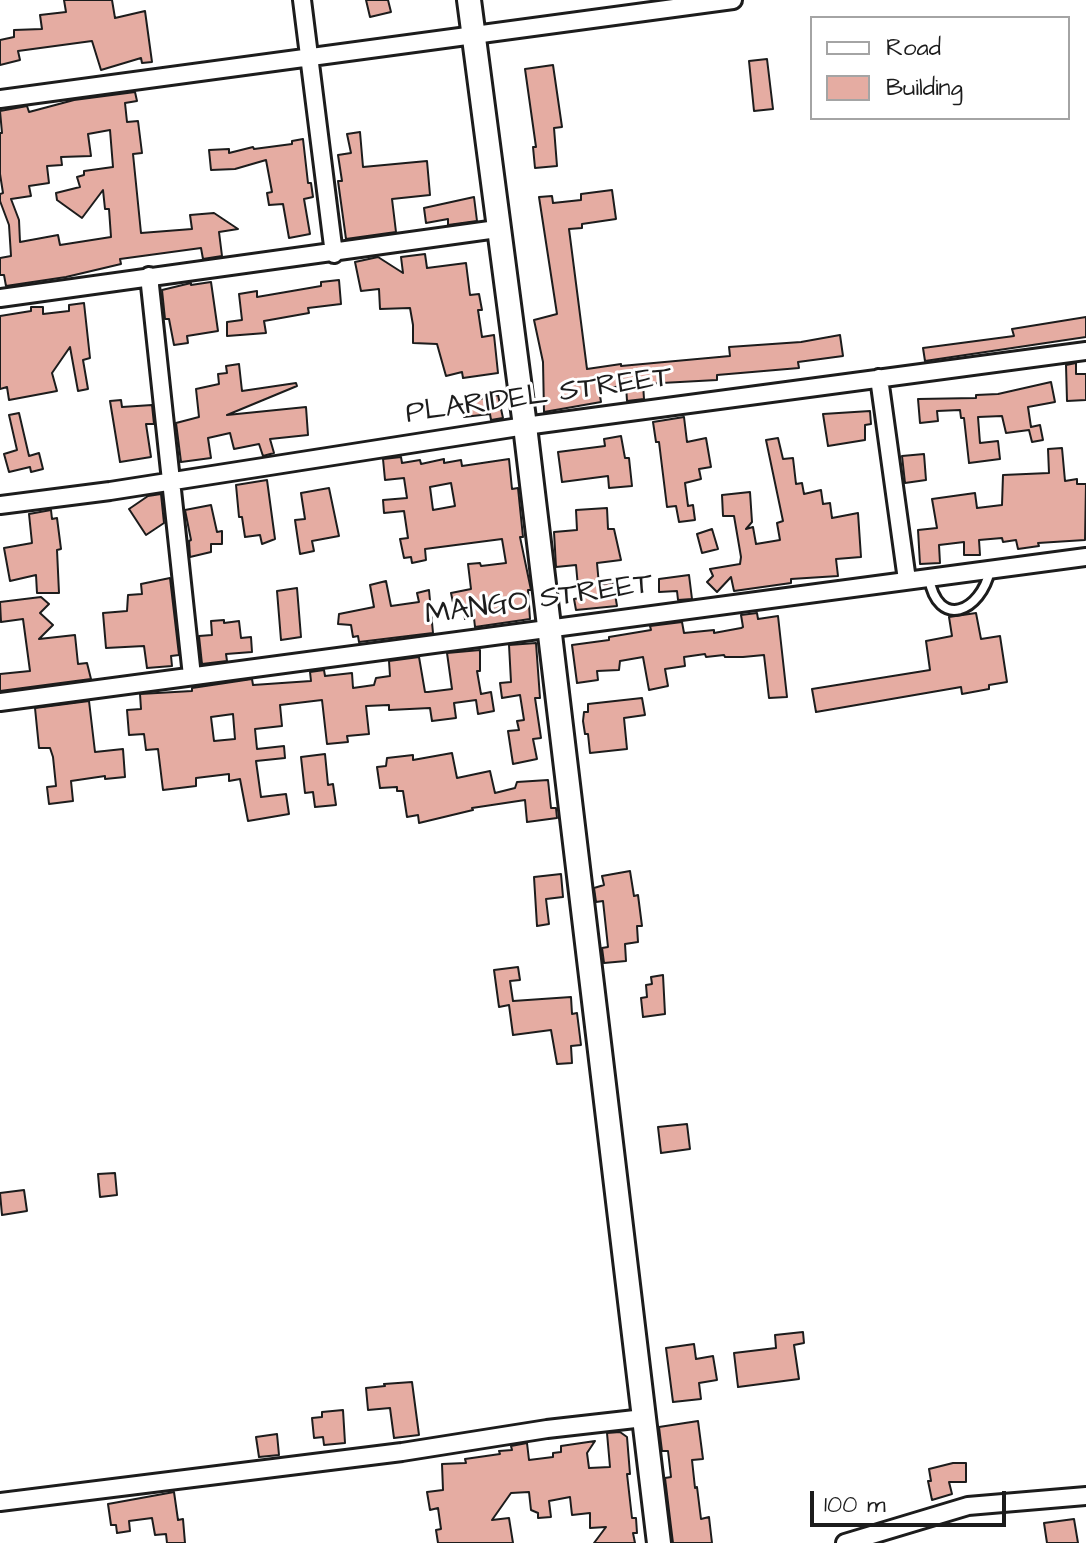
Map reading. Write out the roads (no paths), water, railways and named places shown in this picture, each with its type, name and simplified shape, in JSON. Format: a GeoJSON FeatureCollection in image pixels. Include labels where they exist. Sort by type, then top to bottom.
{"type":"FeatureCollection","features":[{"type":"Feature","properties":{"kind":"main road"},"geometry":{"type":"LineString","coordinates":[[469,0],[525,426],[659,1543]]}},
{"type":"Feature","properties":{"kind":"street"},"geometry":{"type":"LineString","coordinates":[[302,0],[334,254]]}},
{"type":"Feature","properties":{"kind":"street"},"geometry":{"type":"LineString","coordinates":[[0,99],[309,58],[638,7],[733,0]]}},
{"type":"Feature","properties":{"kind":"street"},"geometry":{"type":"LineString","coordinates":[[0,298],[497,229]]}},
{"type":"Feature","properties":{"kind":"street"},"geometry":{"type":"LineString","coordinates":[[149,276],[192,676]]}},
{"type":"Feature","properties":{"kind":"street","name":"PLARIDEL STREET"},"geometry":{"type":"LineString","coordinates":[[0,505],[110,491],[525,426],[1086,351]]}},
{"type":"Feature","properties":{"kind":"street"},"geometry":{"type":"LineString","coordinates":[[879,378],[907,580]]}},
{"type":"Feature","properties":{"kind":"street","name":"MANGO STREET"},"geometry":{"type":"LineString","coordinates":[[0,702],[1086,557]]}},
{"type":"Feature","properties":{"kind":"street"},"geometry":{"type":"LineString","coordinates":[[0,1502],[402,1452],[547,1429],[644,1418]]}},
{"type":"Feature","properties":{"kind":"street"},"geometry":{"type":"LineString","coordinates":[[845,1543],[968,1506],[1086,1496]]}},
{"type":"Feature","properties":{"kind":"lane"},"geometry":{"type":"LineString","coordinates":[[929,577],[936,601],[945,608],[959,609],[975,602],[986,586],[990,570]]}}]}
